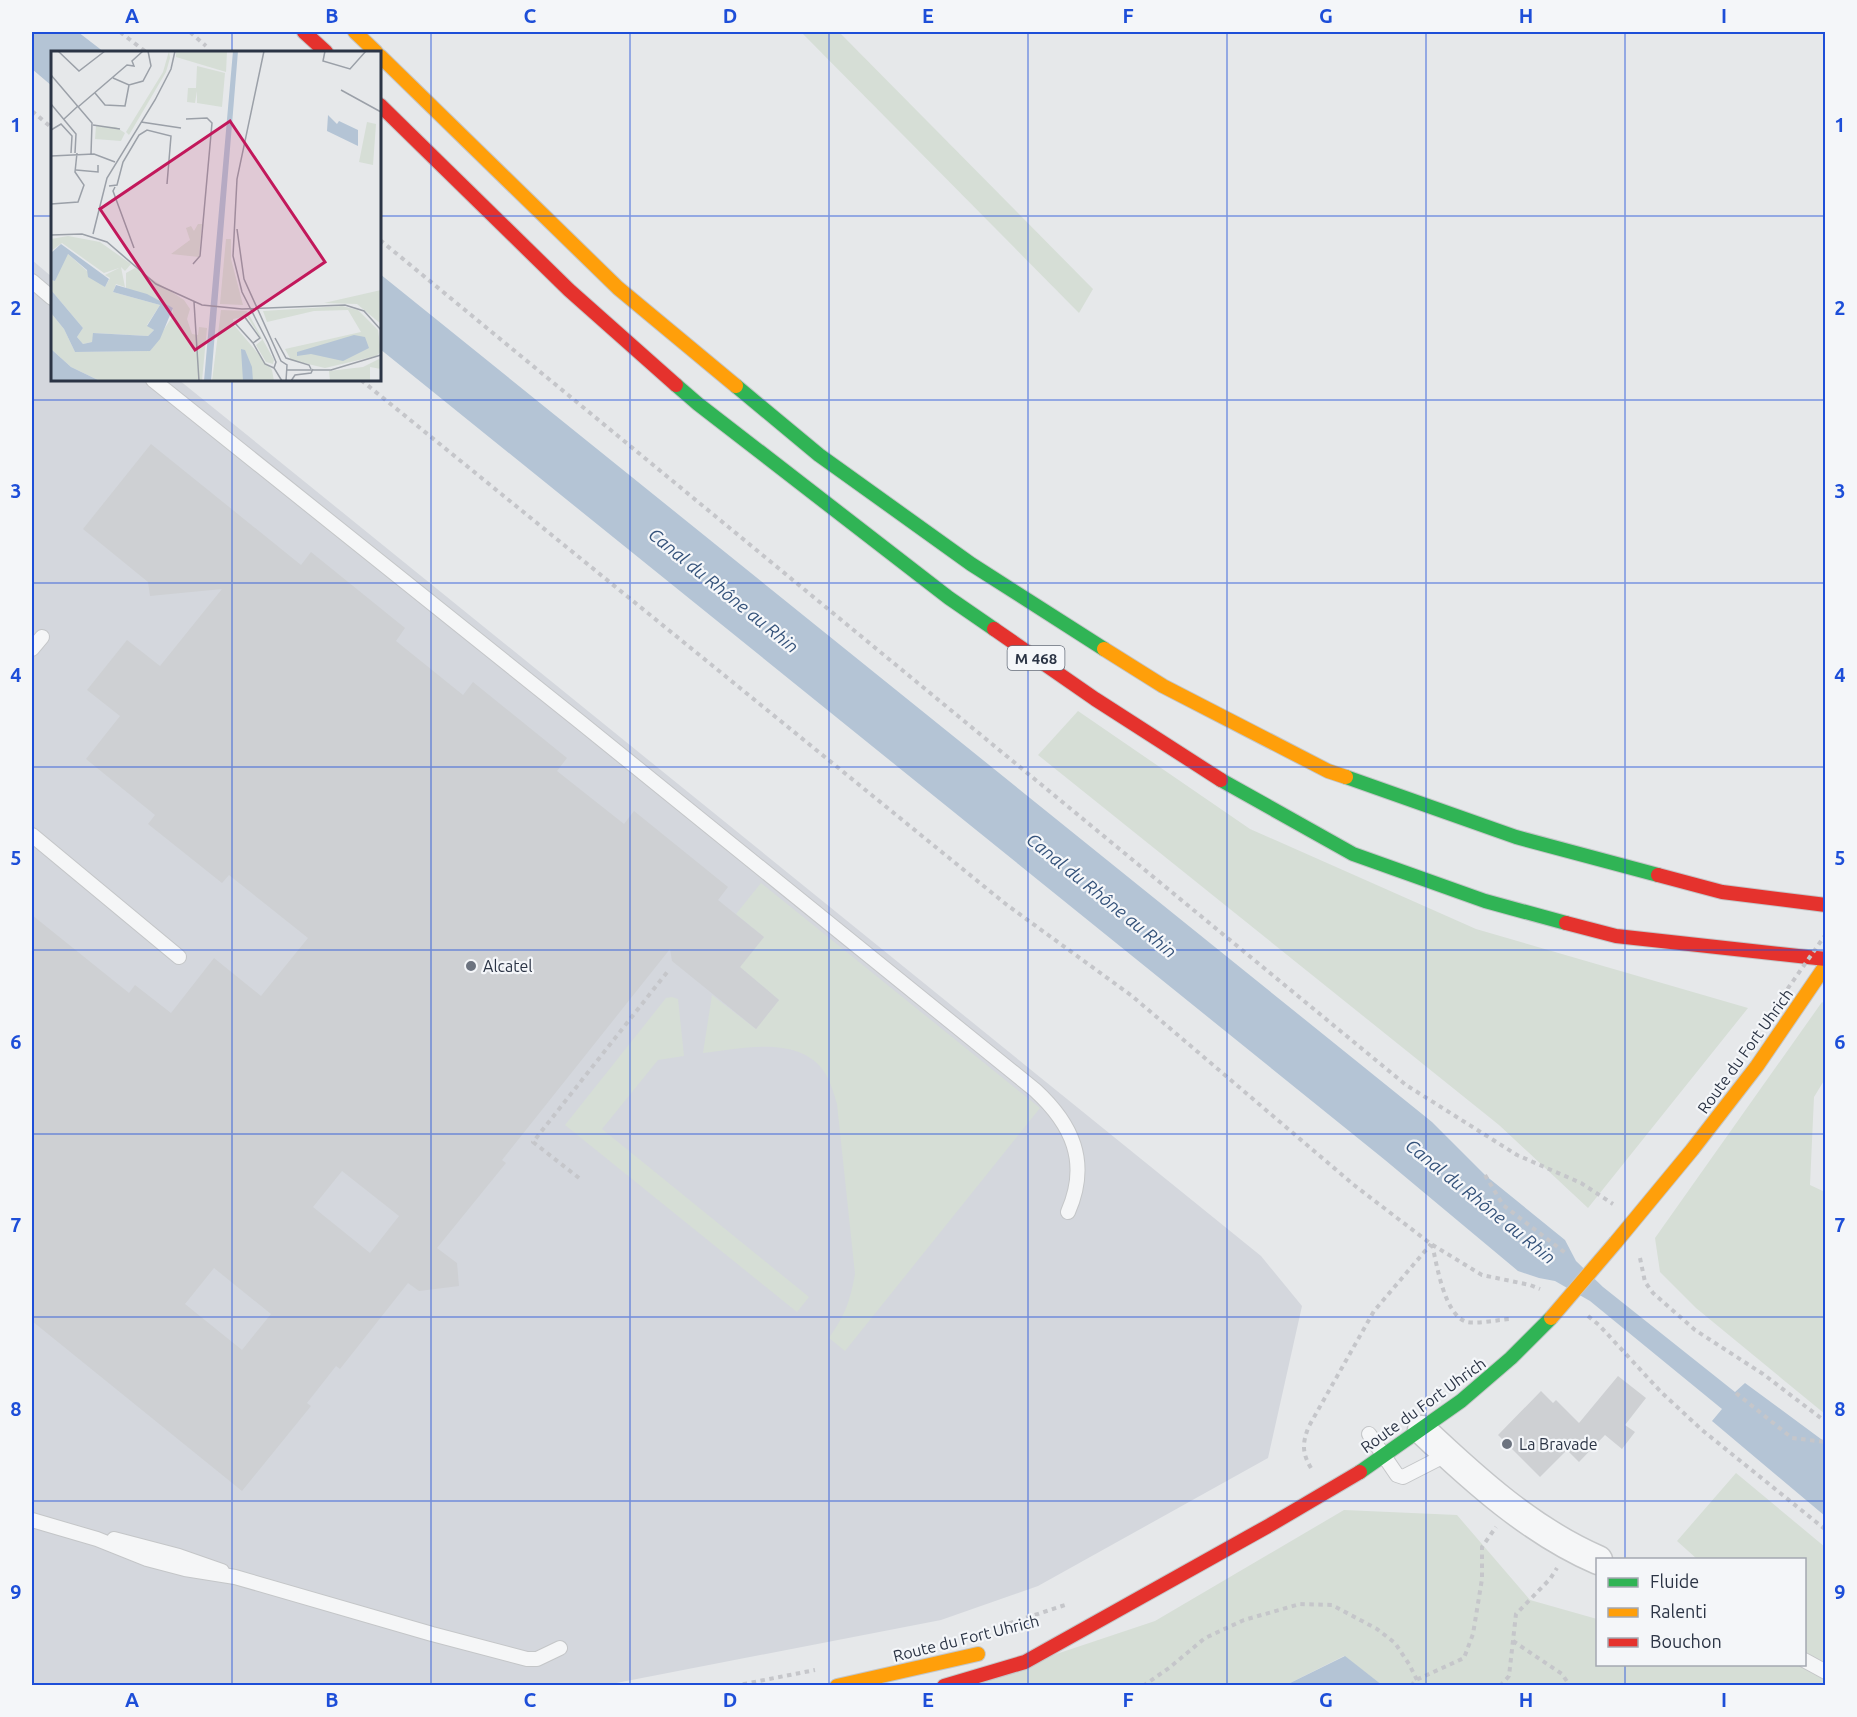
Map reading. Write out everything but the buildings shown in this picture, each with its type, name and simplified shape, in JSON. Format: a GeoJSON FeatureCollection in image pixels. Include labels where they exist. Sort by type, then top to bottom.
{"type":"FeatureCollection","features":[{"type":"Feature","properties":{"kind":"main road"},"geometry":{"type":"LineString","coordinates":[[304,32],[325,51]]}},
{"type":"Feature","properties":{"kind":"main road","name":"M 468"},"geometry":{"type":"LineString","coordinates":[[355,32],[375,51]]}},
{"type":"Feature","properties":{"kind":"main road","name":"M 468"},"geometry":{"type":"LineString","coordinates":[[381,57],[618,288],[819,455],[971,564],[1163,687],[1328,771],[1516,837],[1722,892],[1826,905]]}},
{"type":"Feature","properties":{"kind":"main road","name":"M 468"},"geometry":{"type":"LineString","coordinates":[[381,106],[569,290],[698,404],[949,598],[1095,699],[1238,791],[1353,854],[1485,901],[1616,936],[1826,959]]}},
{"type":"Feature","properties":{"kind":"main road","name":"Route du Fort Uhrich"},"geometry":{"type":"LineString","coordinates":[[944,1686],[1025,1662],[1104,1619],[1280,1519],[1384,1456],[1490,1378],[1551,1318],[1699,1141],[1757,1066],[1826,966]]}},
{"type":"Feature","properties":{"kind":"main road","name":"Route du Fort Uhrich"},"geometry":{"type":"LineString","coordinates":[[1042,1636],[1104,1619]]}},
{"type":"Feature","properties":{"kind":"main road","name":"Route du Fort Uhrich"},"geometry":{"type":"LineString","coordinates":[[837,1686],[988,1651]]}},
{"type":"Feature","properties":{"kind":"street"},"geometry":{"type":"LineString","coordinates":[[1422,1430],[1510,1507],[1570,1548],[1596,1559]]}},
{"type":"Feature","properties":{"kind":"lane"},"geometry":{"type":"LineString","coordinates":[[32,281],[51,297]]}},
{"type":"Feature","properties":{"kind":"lane"},"geometry":{"type":"LineString","coordinates":[[154,381],[1035,1090],[1060,1116],[1074,1145],[1076,1183],[1068,1212]]}},
{"type":"Feature","properties":{"kind":"lane"},"geometry":{"type":"LineString","coordinates":[[32,649],[42,636]]}},
{"type":"Feature","properties":{"kind":"lane"},"geometry":{"type":"LineString","coordinates":[[32,835],[179,957]]}},
{"type":"Feature","properties":{"kind":"lane"},"geometry":{"type":"LineString","coordinates":[[1369,1434],[1397,1475],[1403,1477],[1448,1454]]}},
{"type":"Feature","properties":{"kind":"lane"},"geometry":{"type":"LineString","coordinates":[[32,1520],[185,1569],[235,1577],[527,1659],[537,1659],[560,1648]]}},
{"type":"Feature","properties":{"kind":"lane"},"geometry":{"type":"LineString","coordinates":[[1806,1661],[1826,1672]]}},
{"type":"Feature","properties":{"kind":"path"},"geometry":{"type":"LineString","coordinates":[[120,32],[145,51]]}},
{"type":"Feature","properties":{"kind":"path"},"geometry":{"type":"LineString","coordinates":[[190,32],[206,46]]}},
{"type":"Feature","properties":{"kind":"path"},"geometry":{"type":"LineString","coordinates":[[32,111],[51,127]]}},
{"type":"Feature","properties":{"kind":"path"},"geometry":{"type":"LineString","coordinates":[[381,241],[1406,1085],[1517,1155],[1581,1184],[1615,1205],[1633,1221],[1639,1234],[1642,1273],[1653,1293],[1695,1330],[1742,1360],[1826,1422]]}},
{"type":"Feature","properties":{"kind":"path"},"geometry":{"type":"LineString","coordinates":[[362,381],[1007,905],[1132,996],[1354,1185],[1431,1244],[1482,1275],[1530,1285],[1540,1290]]}},
{"type":"Feature","properties":{"kind":"path"},"geometry":{"type":"LineString","coordinates":[[1772,1011],[1826,934]]}},
{"type":"Feature","properties":{"kind":"path"},"geometry":{"type":"LineString","coordinates":[[579,1178],[533,1142],[668,971]]}},
{"type":"Feature","properties":{"kind":"path"},"geometry":{"type":"LineString","coordinates":[[1485,1175],[1503,1205],[1576,1261]]}},
{"type":"Feature","properties":{"kind":"path"},"geometry":{"type":"LineString","coordinates":[[1431,1244],[1442,1285],[1454,1314],[1468,1322],[1510,1319]]}},
{"type":"Feature","properties":{"kind":"path"},"geometry":{"type":"LineString","coordinates":[[1302,1475],[1312,1469],[1303,1451],[1305,1436],[1351,1350],[1374,1311],[1431,1244]]}},
{"type":"Feature","properties":{"kind":"path"},"geometry":{"type":"LineString","coordinates":[[1581,1311],[1599,1325],[1661,1392],[1702,1430],[1826,1530]]}},
{"type":"Feature","properties":{"kind":"path"},"geometry":{"type":"LineString","coordinates":[[1736,1393],[1792,1438],[1826,1442]]}},
{"type":"Feature","properties":{"kind":"path"},"geometry":{"type":"LineString","coordinates":[[1411,1686],[1416,1680],[1464,1658],[1473,1634],[1482,1578],[1482,1547],[1510,1507]]}},
{"type":"Feature","properties":{"kind":"path"},"geometry":{"type":"LineString","coordinates":[[1500,1686],[1509,1676],[1516,1614],[1550,1579],[1570,1548]]}},
{"type":"Feature","properties":{"kind":"path"},"geometry":{"type":"LineString","coordinates":[[991,1630],[1073,1601]]}},
{"type":"Feature","properties":{"kind":"path"},"geometry":{"type":"LineString","coordinates":[[1143,1686],[1205,1638],[1244,1620],[1300,1604],[1332,1605],[1377,1629],[1395,1643],[1420,1686]]}},
{"type":"Feature","properties":{"kind":"path"},"geometry":{"type":"LineString","coordinates":[[1513,1641],[1562,1674],[1570,1686]]}},
{"type":"Feature","properties":{"kind":"path"},"geometry":{"type":"LineString","coordinates":[[734,1686],[825,1668]]}},
{"type":"Feature","properties":{"kind":"shaded area"},"geometry":{"type":"Polygon","coordinates":[[[801,32],[839,32],[1093,289],[1079,313],[801,32]]]}},
{"type":"Feature","properties":{"kind":"shaded area"},"geometry":{"type":"Polygon","coordinates":[[[32,260],[51,276],[51,381],[180,381],[1261,1256],[1302,1306],[1268,1458],[1038,1586],[941,1620],[606,1685],[32,1685],[32,260]]]}},
{"type":"Feature","properties":{"kind":"shaded area"},"geometry":{"type":"Polygon","coordinates":[[[1078,711],[1250,829],[1476,929],[1748,1008],[1588,1208],[1499,1125],[1038,755],[1078,711]]]}},
{"type":"Feature","properties":{"kind":"shaded area"},"geometry":{"type":"Polygon","coordinates":[[[761,883],[1040,1108],[845,1351],[829,1338],[846,1308],[855,1274],[837,1104],[829,1081],[814,1061],[801,1053],[785,1048],[751,1047],[703,1053],[712,995],[756,1029],[779,1000],[740,967],[764,937],[736,914],[761,883]]]}},
{"type":"Feature","properties":{"kind":"shaded area"},"geometry":{"type":"Polygon","coordinates":[[[666,998],[678,999],[684,1056],[658,1060],[602,1129],[809,1297],[797,1312],[565,1125],[666,998]]]}},
{"type":"Feature","properties":{"kind":"shaded area"},"geometry":{"type":"Polygon","coordinates":[[[1822,1002],[1825,1004],[1825,1079],[1814,1097],[1810,1185],[1825,1192],[1825,1414],[1696,1308],[1660,1272],[1655,1238],[1822,1002]]]}},
{"type":"Feature","properties":{"kind":"shaded area"},"geometry":{"type":"Polygon","coordinates":[[[1736,1473],[1825,1547],[1825,1685],[1382,1685],[1344,1656],[1286,1685],[961,1686],[1155,1621],[1344,1510],[1457,1515],[1530,1600],[1596,1619],[1596,1666],[1806,1666],[1806,1558],[1696,1558],[1677,1541],[1736,1473]]]}},
{"type":"Feature","properties":{"kind":"water"},"geometry":{"type":"Polygon","coordinates":[[[32,32],[78,32],[103,51],[51,51],[51,85],[32,69],[32,32]]]}},
{"type":"Feature","properties":{"kind":"water","name":"Canal du Rhône au Rhin"},"geometry":{"type":"Polygon","coordinates":[[[381,275],[1432,1122],[1485,1175],[1565,1240],[1576,1261],[1603,1287],[1735,1392],[1745,1383],[1825,1442],[1825,1516],[1712,1421],[1722,1409],[1590,1301],[1555,1281],[1518,1271],[1385,1160],[381,350],[381,275]]]}},
{"type":"Feature","properties":{"kind":"water"},"geometry":{"type":"Polygon","coordinates":[[[1345,1656],[1382,1685],[1286,1685],[1345,1656]]]}},
{"type":"Feature","properties":{"kind":"traffic: fast"},"geometry":{"type":"LineString","coordinates":[[676,385],[949,598],[994,629]]}},
{"type":"Feature","properties":{"kind":"traffic: fast"},"geometry":{"type":"LineString","coordinates":[[736,386],[819,455],[971,564],[1104,649]]}},
{"type":"Feature","properties":{"kind":"traffic: fast"},"geometry":{"type":"LineString","coordinates":[[1346,777],[1516,837],[1658,875]]}},
{"type":"Feature","properties":{"kind":"traffic: fast"},"geometry":{"type":"LineString","coordinates":[[1221,780],[1353,854],[1485,901],[1566,923]]}},
{"type":"Feature","properties":{"kind":"traffic: fast"},"geometry":{"type":"LineString","coordinates":[[1360,1472],[1461,1401],[1511,1358],[1551,1318]]}},
{"type":"Feature","properties":{"kind":"traffic: slow"},"geometry":{"type":"LineString","coordinates":[[355,32],[375,51]]}},
{"type":"Feature","properties":{"kind":"traffic: slow"},"geometry":{"type":"LineString","coordinates":[[381,57],[618,288],[736,386]]}},
{"type":"Feature","properties":{"kind":"traffic: slow"},"geometry":{"type":"LineString","coordinates":[[1104,649],[1163,686],[1328,771],[1346,777]]}},
{"type":"Feature","properties":{"kind":"traffic: slow"},"geometry":{"type":"LineString","coordinates":[[1616,1242],[1757,1066],[1826,965]]}},
{"type":"Feature","properties":{"kind":"traffic: slow"},"geometry":{"type":"LineString","coordinates":[[1551,1318],[1616,1242]]}},
{"type":"Feature","properties":{"kind":"traffic: slow"},"geometry":{"type":"LineString","coordinates":[[837,1686],[978,1654]]}},
{"type":"Feature","properties":{"kind":"traffic: jam"},"geometry":{"type":"LineString","coordinates":[[304,32],[325,51]]}},
{"type":"Feature","properties":{"kind":"traffic: jam"},"geometry":{"type":"LineString","coordinates":[[381,106],[569,290],[676,385]]}},
{"type":"Feature","properties":{"kind":"traffic: jam"},"geometry":{"type":"LineString","coordinates":[[994,629],[1095,699],[1221,780]]}},
{"type":"Feature","properties":{"kind":"traffic: jam"},"geometry":{"type":"LineString","coordinates":[[1658,875],[1722,892],[1826,905]]}},
{"type":"Feature","properties":{"kind":"traffic: jam"},"geometry":{"type":"LineString","coordinates":[[1566,923],[1616,936],[1826,959]]}},
{"type":"Feature","properties":{"kind":"traffic: jam"},"geometry":{"type":"LineString","coordinates":[[944,1686],[1025,1662],[1360,1472]]}},
{"type":"Feature","properties":{"kind":"place","name":"Alcatel"},"geometry":{"type":"Point","coordinates":[471,966]}},
{"type":"Feature","properties":{"kind":"place","name":"La Bravade"},"geometry":{"type":"Point","coordinates":[1507,1444]}}]}
